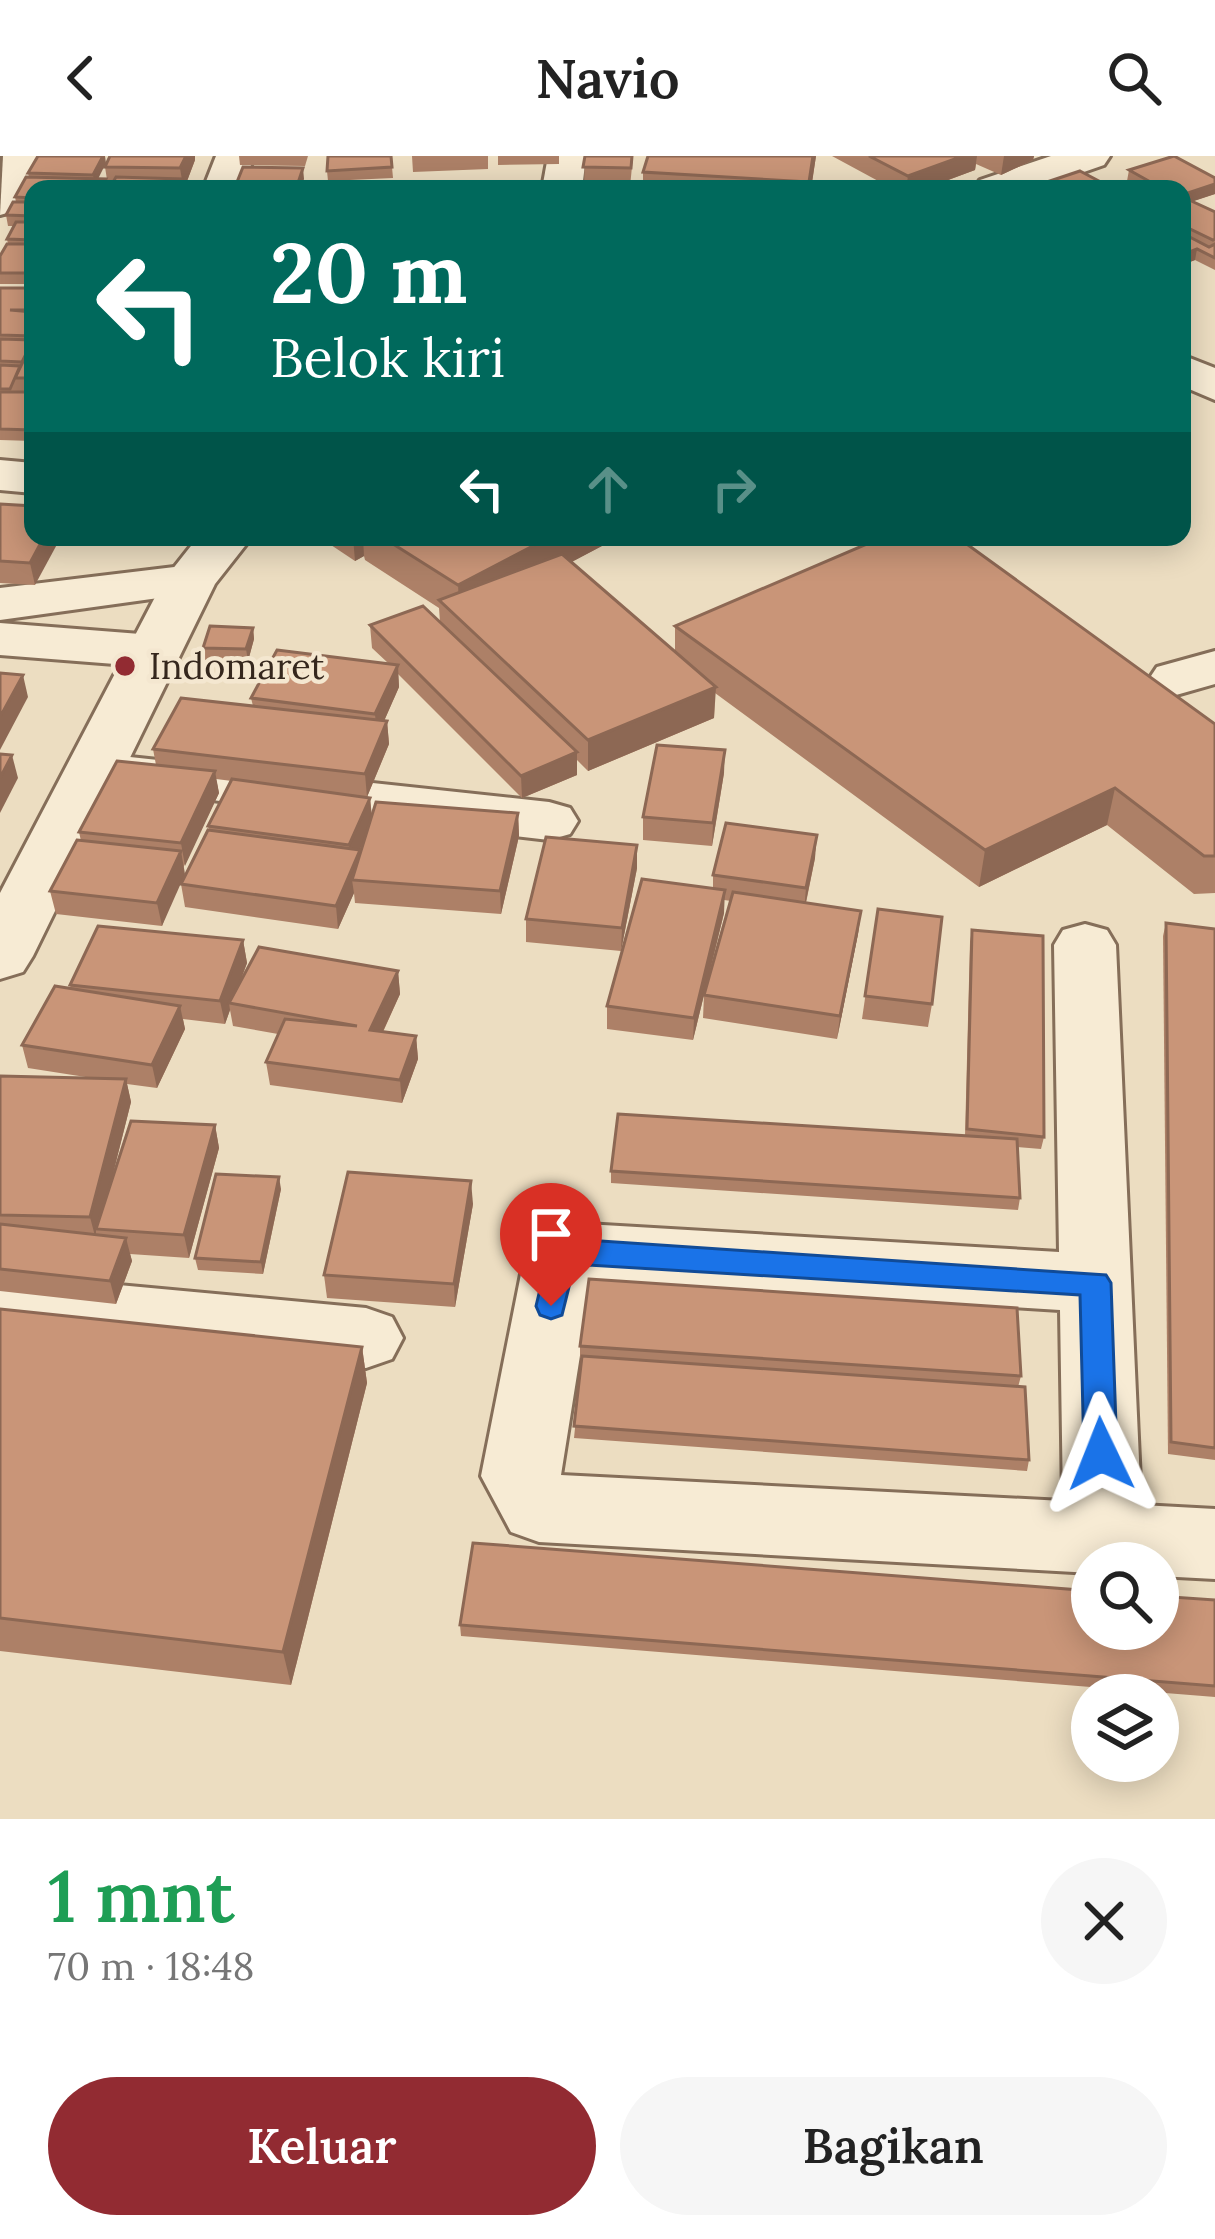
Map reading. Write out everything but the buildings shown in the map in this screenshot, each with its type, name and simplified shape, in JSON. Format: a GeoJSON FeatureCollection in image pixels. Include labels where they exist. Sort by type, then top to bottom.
{"type":"FeatureCollection","features":[{"type":"Feature","properties":{"kind":"street"},"geometry":{"type":"LineString","coordinates":[[0,203],[22,156]]}},
{"type":"Feature","properties":{"kind":"street"},"geometry":{"type":"LineString","coordinates":[[1021,180],[1090,156]]}},
{"type":"Feature","properties":{"kind":"street"},"geometry":{"type":"LineString","coordinates":[[0,604],[209,558]]}},
{"type":"Feature","properties":{"kind":"street"},"geometry":{"type":"LineString","coordinates":[[0,956],[153,651],[209,558]]}},
{"type":"Feature","properties":{"kind":"street"},"geometry":{"type":"LineString","coordinates":[[0,639],[153,651]]}},
{"type":"Feature","properties":{"kind":"street"},"geometry":{"type":"LineString","coordinates":[[92,771],[549,821]]}},
{"type":"Feature","properties":{"kind":"street"},"geometry":{"type":"LineString","coordinates":[[1085,945],[1103,1538]]}},
{"type":"Feature","properties":{"kind":"street"},"geometry":{"type":"LineString","coordinates":[[1095,1283],[586,1252],[559,1264],[520,1476],[539,1508],[1215,1544]]}},
{"type":"Feature","properties":{"kind":"street"},"geometry":{"type":"LineString","coordinates":[[0,1303],[366,1338]]}},
{"type":"Feature","properties":{"kind":"place","name":"Indomaret"},"geometry":{"type":"Point","coordinates":[125,666]}},
{"type":"Feature","properties":{"kind":"route"},"geometry":{"type":"LineString","coordinates":[[551,1306],[559,1264],[586,1252],[1095,1283],[1101,1454]]}}]}
